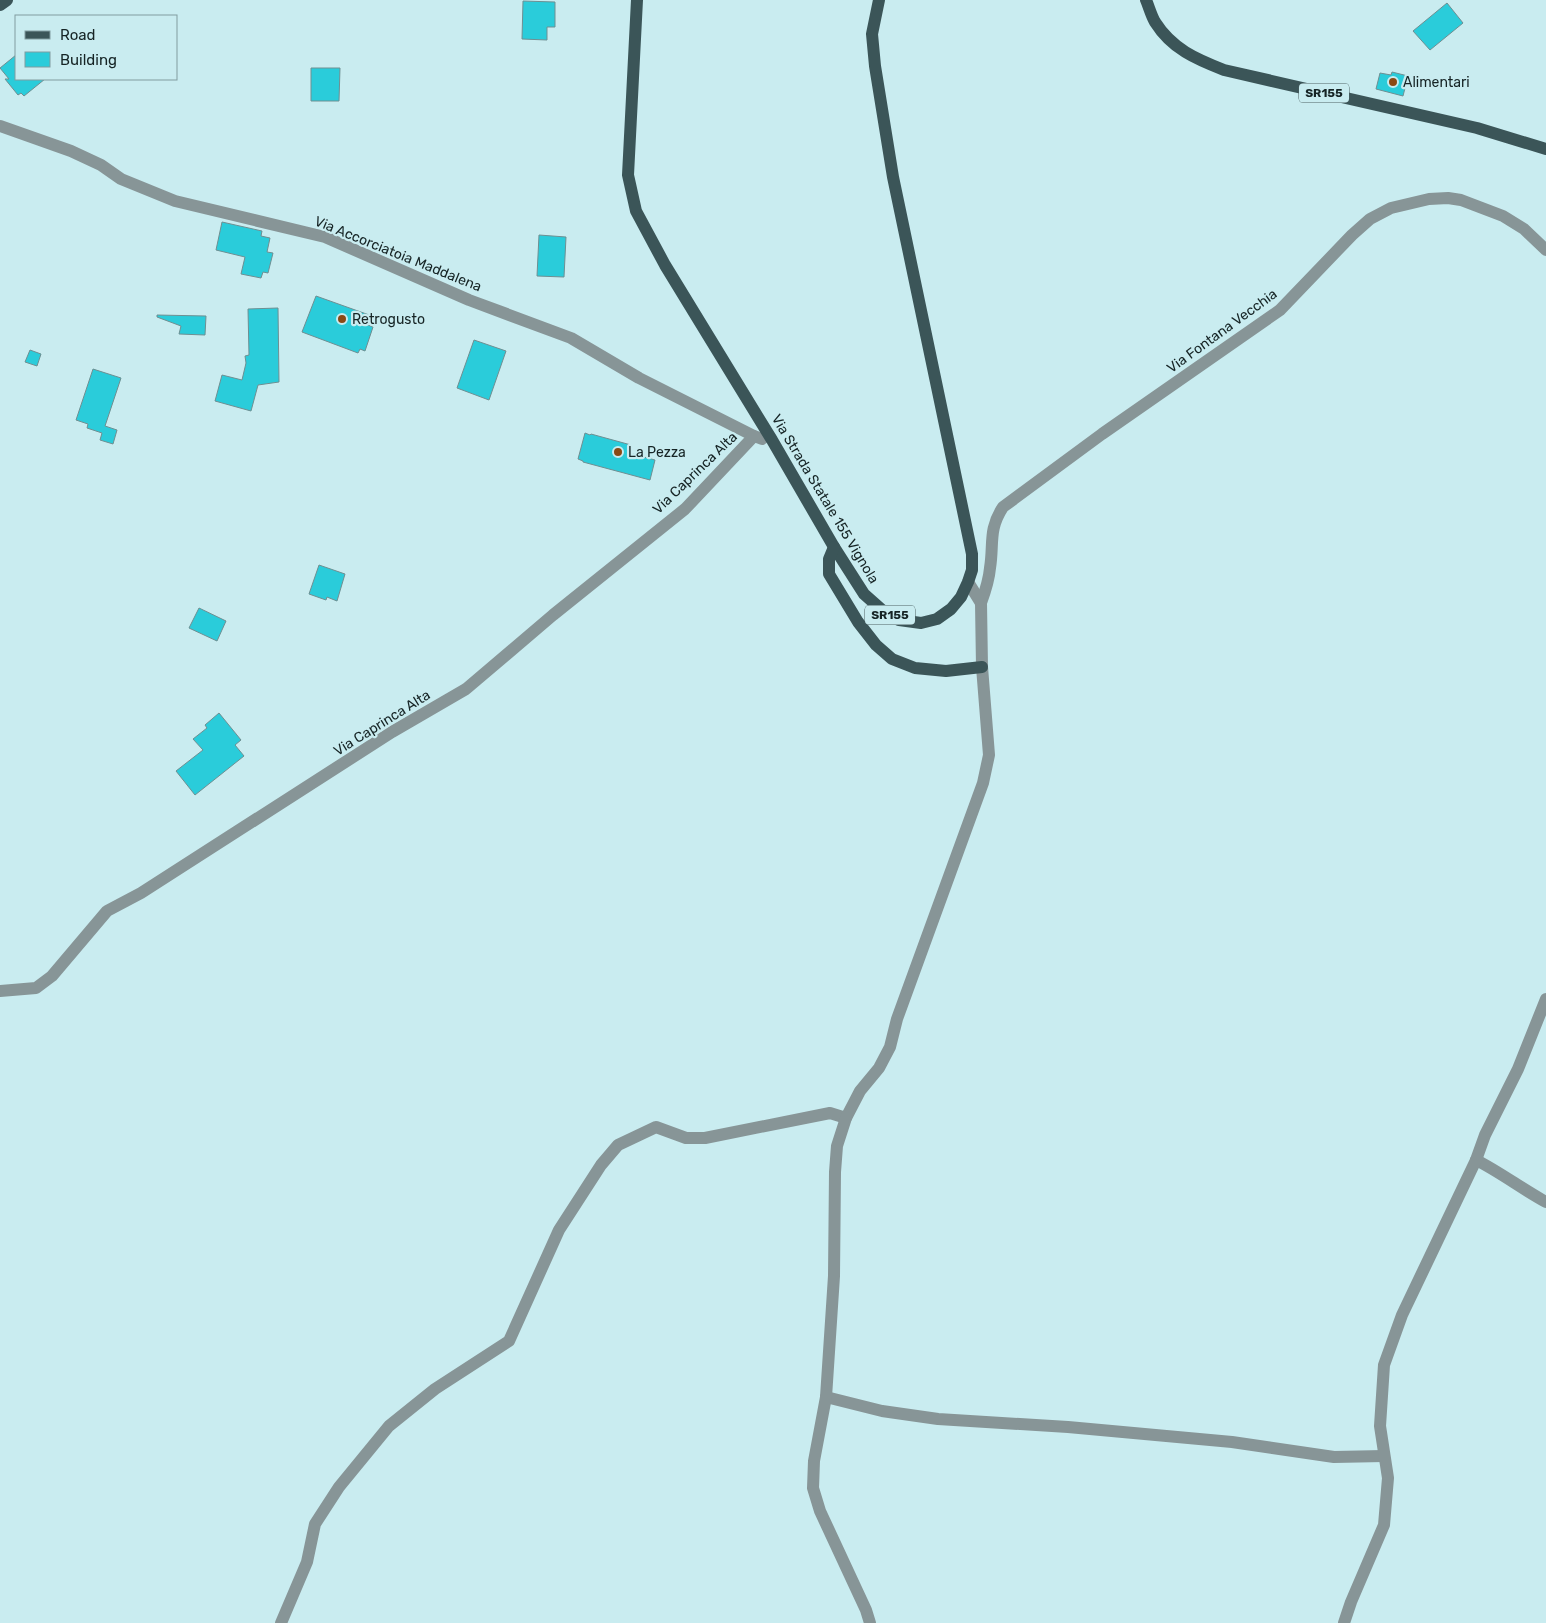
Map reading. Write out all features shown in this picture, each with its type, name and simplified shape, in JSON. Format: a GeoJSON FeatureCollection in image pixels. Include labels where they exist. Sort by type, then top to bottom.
{"type":"FeatureCollection","features":[{"type":"Feature","properties":{"kind":"main road"},"geometry":{"type":"LineString","coordinates":[[0,6],[7,0]]}},
{"type":"Feature","properties":{"kind":"main road","name":"Via Strada Statale 155 Vignola"},"geometry":{"type":"LineString","coordinates":[[636,0],[628,175],[636,211],[665,265],[864,594],[882,610],[899,620],[920,623],[936,619],[951,609],[961,597],[972,570],[972,554],[893,177],[876,76],[872,34],[879,0]]}},
{"type":"Feature","properties":{"kind":"main road","name":"SR155"},"geometry":{"type":"LineString","coordinates":[[1146,0],[1154,21],[1172,43],[1195,58],[1224,70],[1477,128],[1546,149]]}},
{"type":"Feature","properties":{"kind":"main road"},"geometry":{"type":"LineString","coordinates":[[834,547],[829,559],[829,574],[858,622],[876,645],[892,659],[915,668],[946,671],[982,667]]}},
{"type":"Feature","properties":{"kind":"street","name":"Via Accorciatoia Maddalena"},"geometry":{"type":"LineString","coordinates":[[0,126],[71,151],[101,165],[121,179],[175,201],[325,237],[469,300],[571,338],[639,378],[754,436],[772,440]]}},
{"type":"Feature","properties":{"kind":"street","name":"Via Fontana Vecchia"},"geometry":{"type":"LineString","coordinates":[[981,603],[991,566],[992,531],[996,518],[1003,507],[1102,434],[1280,310],[1352,235],[1370,219],[1391,208],[1429,200],[1448,198],[1461,200],[1503,216],[1524,228],[1546,250]]}},
{"type":"Feature","properties":{"kind":"street","name":"Via Caprinca Alta"},"geometry":{"type":"LineString","coordinates":[[0,991],[36,988],[52,976],[108,911],[141,893],[392,732],[466,689],[553,614],[684,508],[754,436]]}},
{"type":"Feature","properties":{"kind":"street"},"geometry":{"type":"LineString","coordinates":[[870,1623],[866,1610],[820,1511],[813,1488],[814,1461],[826,1397],[834,1276],[834,1172],[837,1146],[846,1118],[860,1091],[879,1068],[890,1047],[897,1019],[983,783],[989,755],[982,667],[981,603],[968,582]]}},
{"type":"Feature","properties":{"kind":"street"},"geometry":{"type":"LineString","coordinates":[[1344,1623],[1384,1525],[1388,1478],[1380,1426],[1384,1365],[1402,1315],[1476,1160],[1485,1135],[1518,1069],[1546,999]]}},
{"type":"Feature","properties":{"kind":"street"},"geometry":{"type":"LineString","coordinates":[[281,1623],[307,1562],[315,1524],[339,1487],[389,1426],[435,1389],[509,1341],[559,1230],[600,1166],[618,1145],[656,1127],[686,1138],[706,1138],[830,1113],[846,1118]]}},
{"type":"Feature","properties":{"kind":"street"},"geometry":{"type":"LineString","coordinates":[[1476,1160],[1546,1202]]}},
{"type":"Feature","properties":{"kind":"street"},"geometry":{"type":"LineString","coordinates":[[826,1397],[882,1411],[938,1419],[1068,1427],[1222,1441],[1334,1457],[1384,1456]]}},
{"type":"Feature","properties":{"kind":"building"},"geometry":{"type":"Polygon","coordinates":[[[523,1],[555,2],[555,27],[547,27],[547,40],[522,39],[523,1]]]}},
{"type":"Feature","properties":{"kind":"building"},"geometry":{"type":"Polygon","coordinates":[[[1447,3],[1463,23],[1430,50],[1413,31],[1447,3]]]}},
{"type":"Feature","properties":{"kind":"building"},"geometry":{"type":"Polygon","coordinates":[[[15,56],[15,80],[44,80],[24,96],[21,93],[18,95],[5,79],[9,79],[0,68],[15,56]]]}},
{"type":"Feature","properties":{"kind":"building"},"geometry":{"type":"Polygon","coordinates":[[[311,68],[340,68],[339,101],[311,101],[311,68]]]}},
{"type":"Feature","properties":{"kind":"building"},"geometry":{"type":"Polygon","coordinates":[[[1392,72],[1408,76],[1403,96],[1376,89],[1380,73],[1391,75],[1392,72]]]}},
{"type":"Feature","properties":{"kind":"building"},"geometry":{"type":"Polygon","coordinates":[[[222,222],[262,231],[261,236],[270,238],[267,252],[273,253],[268,273],[263,272],[261,278],[241,274],[245,257],[216,250],[222,222]]]}},
{"type":"Feature","properties":{"kind":"building"},"geometry":{"type":"Polygon","coordinates":[[[539,235],[566,237],[564,277],[537,276],[539,235]]]}},
{"type":"Feature","properties":{"kind":"building"},"geometry":{"type":"Polygon","coordinates":[[[316,296],[372,316],[368,325],[373,327],[365,351],[360,349],[358,353],[302,332],[316,296]]]}},
{"type":"Feature","properties":{"kind":"building"},"geometry":{"type":"Polygon","coordinates":[[[278,308],[279,382],[258,385],[251,411],[215,401],[222,375],[242,380],[246,363],[245,356],[249,355],[248,309],[278,308]]]}},
{"type":"Feature","properties":{"kind":"building"},"geometry":{"type":"Polygon","coordinates":[[[157,315],[206,316],[205,335],[179,334],[181,326],[157,317],[157,315]]]}},
{"type":"Feature","properties":{"kind":"building"},"geometry":{"type":"Polygon","coordinates":[[[474,340],[506,351],[489,400],[457,388],[474,340]]]}},
{"type":"Feature","properties":{"kind":"building"},"geometry":{"type":"Polygon","coordinates":[[[30,350],[41,354],[37,366],[25,362],[30,350]]]}},
{"type":"Feature","properties":{"kind":"building"},"geometry":{"type":"Polygon","coordinates":[[[93,369],[121,378],[105,426],[117,430],[113,444],[100,440],[102,433],[87,428],[88,424],[76,420],[93,369]]]}},
{"type":"Feature","properties":{"kind":"building"},"geometry":{"type":"Polygon","coordinates":[[[585,433],[631,445],[629,453],[655,460],[650,480],[578,459],[585,433]]]}},
{"type":"Feature","properties":{"kind":"building"},"geometry":{"type":"Polygon","coordinates":[[[319,565],[345,574],[337,601],[327,597],[326,600],[309,594],[319,565]]]}},
{"type":"Feature","properties":{"kind":"building"},"geometry":{"type":"Polygon","coordinates":[[[199,608],[226,621],[217,641],[189,628],[199,608]]]}},
{"type":"Feature","properties":{"kind":"building"},"geometry":{"type":"Polygon","coordinates":[[[219,713],[241,740],[235,745],[244,756],[195,795],[176,771],[203,750],[193,739],[207,728],[205,725],[219,713]]]}},
{"type":"Feature","properties":{"kind":"place","name":"Alimentari"},"geometry":{"type":"Point","coordinates":[1393,82]}},
{"type":"Feature","properties":{"kind":"place","name":"Retrogusto"},"geometry":{"type":"Point","coordinates":[342,319]}},
{"type":"Feature","properties":{"kind":"place","name":"La Pezza"},"geometry":{"type":"Point","coordinates":[618,452]}}]}
